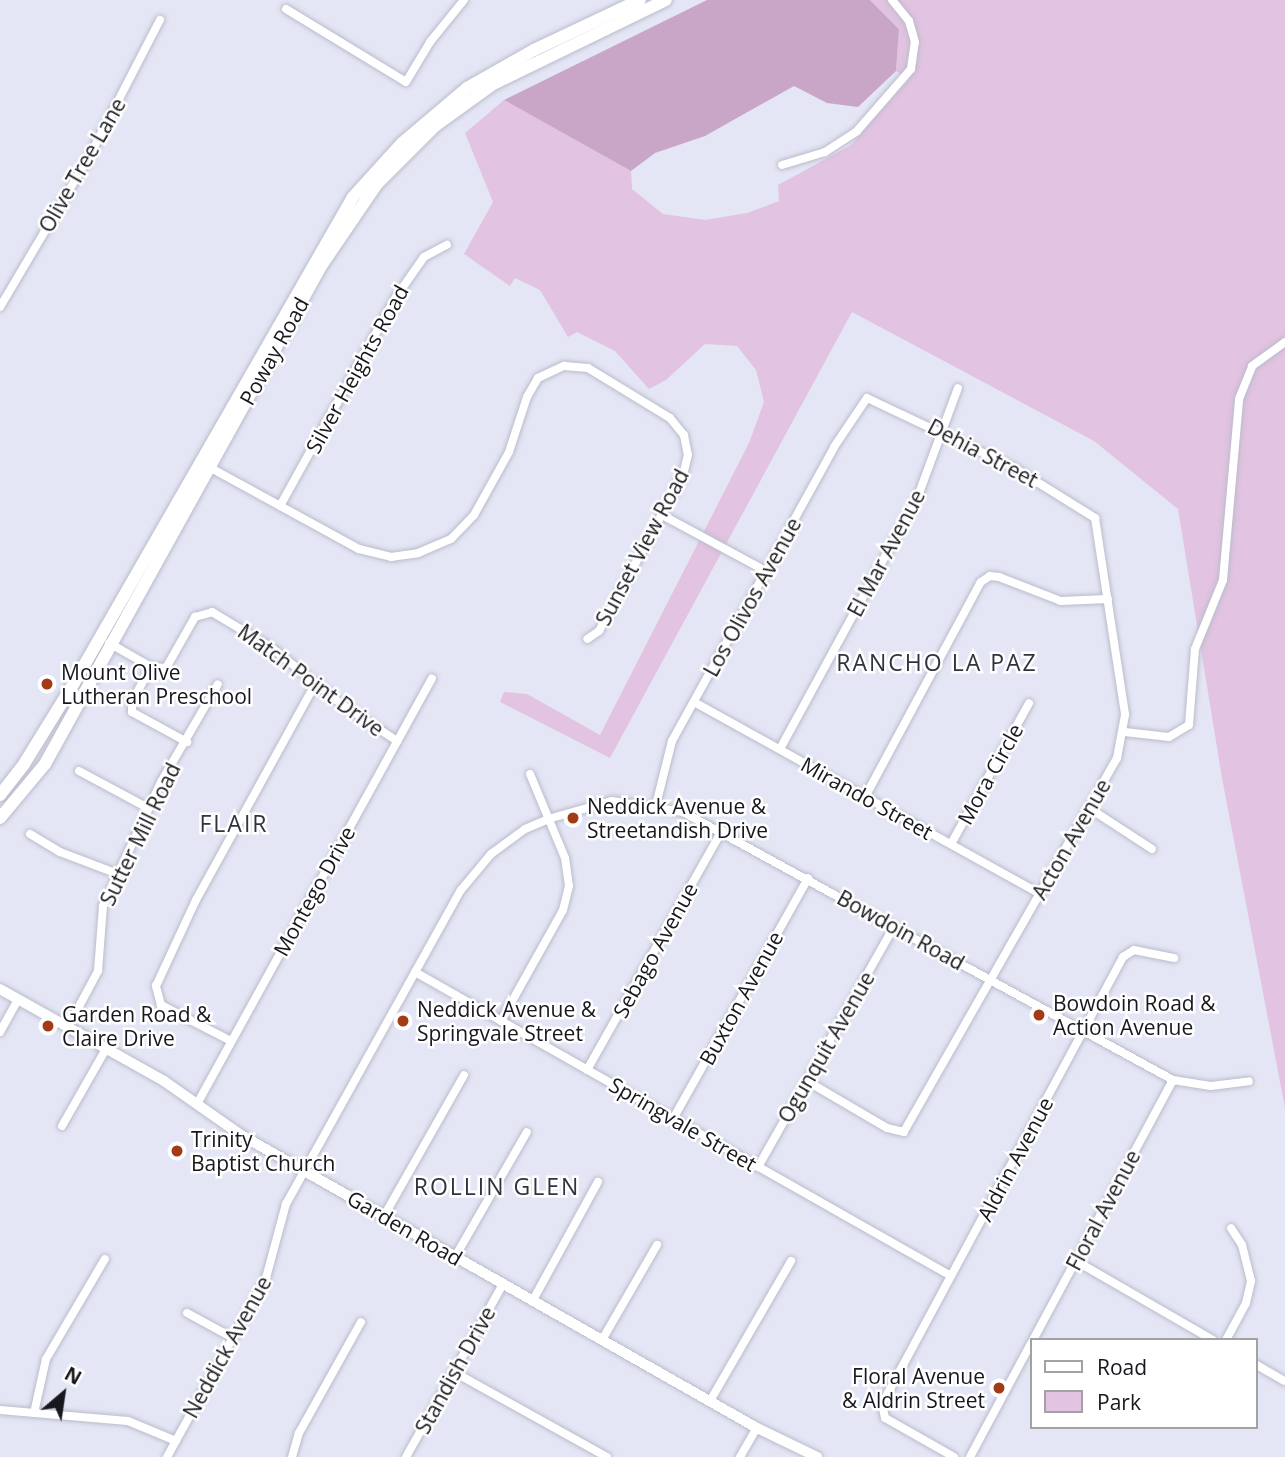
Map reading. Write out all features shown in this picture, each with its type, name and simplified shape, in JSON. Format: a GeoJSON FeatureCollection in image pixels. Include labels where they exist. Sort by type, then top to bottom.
{"type":"FeatureCollection","features":[{"type":"Feature","properties":{"kind":"main road","name":"Poway Road"},"geometry":{"type":"LineString","coordinates":[[0,818],[45,764],[106,641],[335,223],[376,170],[434,113],[496,69],[640,0]]}},
{"type":"Feature","properties":{"kind":"main road","name":"Poway Road"},"geometry":{"type":"LineString","coordinates":[[205,464],[330,250],[383,177],[435,126],[493,84],[666,0]]}},
{"type":"Feature","properties":{"kind":"main road","name":"Poway Road"},"geometry":{"type":"LineString","coordinates":[[0,795],[32,753],[106,641]]}},
{"type":"Feature","properties":{"kind":"street"},"geometry":{"type":"LineString","coordinates":[[286,9],[406,82],[430,41],[464,0]]}},
{"type":"Feature","properties":{"kind":"street"},"geometry":{"type":"LineString","coordinates":[[782,165],[825,152],[858,131],[911,68],[915,42],[909,21],[892,0]]}},
{"type":"Feature","properties":{"kind":"street","name":"Olive Tree Lane"},"geometry":{"type":"LineString","coordinates":[[1,304],[96,143],[160,20]]}},
{"type":"Feature","properties":{"kind":"street","name":"Silver Heights Road"},"geometry":{"type":"LineString","coordinates":[[280,506],[396,297],[424,257],[447,245]]}},
{"type":"Feature","properties":{"kind":"street"},"geometry":{"type":"LineString","coordinates":[[1125,732],[1169,737],[1188,725],[1195,649],[1223,580],[1239,399],[1252,366],[1285,342]]}},
{"type":"Feature","properties":{"kind":"street","name":"Sunset View Road"},"geometry":{"type":"LineString","coordinates":[[280,506],[366,552],[401,557],[434,548],[461,530],[479,507],[509,452],[527,397],[538,379],[564,366],[595,371],[670,418],[684,435],[686,469],[599,631],[587,639]]}},
{"type":"Feature","properties":{"kind":"street","name":"El Mar Avenue"},"geometry":{"type":"LineString","coordinates":[[780,749],[918,496],[945,431],[958,388]]}},
{"type":"Feature","properties":{"kind":"street","name":"Dehia Street"},"geometry":{"type":"LineString","coordinates":[[867,398],[945,431],[1079,505],[1095,518]]}},
{"type":"Feature","properties":{"kind":"street","name":"Los Olivos Avenue"},"geometry":{"type":"LineString","coordinates":[[656,805],[668,750],[840,437],[867,398]]}},
{"type":"Feature","properties":{"kind":"street"},"geometry":{"type":"LineString","coordinates":[[205,464],[280,506]]}},
{"type":"Feature","properties":{"kind":"street"},"geometry":{"type":"LineString","coordinates":[[662,515],[766,571]]}},
{"type":"Feature","properties":{"kind":"street","name":"Acton Avenue"},"geometry":{"type":"LineString","coordinates":[[807,1082],[887,1128],[904,1132],[1117,758],[1125,732],[1095,518]]}},
{"type":"Feature","properties":{"kind":"street"},"geometry":{"type":"LineString","coordinates":[[865,797],[981,582],[990,576],[1061,601],[1108,598]]}},
{"type":"Feature","properties":{"kind":"street","name":"Match Point Drive"},"geometry":{"type":"LineString","coordinates":[[151,667],[170,666],[195,617],[206,611],[256,637],[397,741]]}},
{"type":"Feature","properties":{"kind":"street"},"geometry":{"type":"LineString","coordinates":[[106,641],[151,667],[132,701],[132,712],[187,742]]}},
{"type":"Feature","properties":{"kind":"street","name":"Montego Drive"},"geometry":{"type":"LineString","coordinates":[[197,1104],[432,679]]}},
{"type":"Feature","properties":{"kind":"street"},"geometry":{"type":"LineString","coordinates":[[231,1041],[161,1005],[156,986],[196,900],[316,683]]}},
{"type":"Feature","properties":{"kind":"street","name":"Sutter Mill Road"},"geometry":{"type":"LineString","coordinates":[[68,1027],[98,971],[101,913],[118,874],[148,808],[218,684]]}},
{"type":"Feature","properties":{"kind":"street","name":"Mirando Street"},"geometry":{"type":"LineString","coordinates":[[694,702],[1040,894]]}},
{"type":"Feature","properties":{"kind":"street","name":"Mora Circle"},"geometry":{"type":"LineString","coordinates":[[951,844],[1028,703]]}},
{"type":"Feature","properties":{"kind":"street"},"geometry":{"type":"LineString","coordinates":[[79,771],[148,808]]}},
{"type":"Feature","properties":{"kind":"street"},"geometry":{"type":"LineString","coordinates":[[501,1021],[566,898],[565,858],[530,774]]}},
{"type":"Feature","properties":{"kind":"street","name":"Bowdoin Road"},"geometry":{"type":"LineString","coordinates":[[548,818],[601,803],[656,805],[722,830],[1173,1080],[1211,1086],[1249,1081]]}},
{"type":"Feature","properties":{"kind":"street"},"geometry":{"type":"LineString","coordinates":[[1089,808],[1144,839],[1152,849]]}},
{"type":"Feature","properties":{"kind":"street","name":"Neddick Avenue"},"geometry":{"type":"LineString","coordinates":[[167,1457],[269,1270],[283,1211],[304,1171],[415,972],[477,868],[510,838],[548,818]]}},
{"type":"Feature","properties":{"kind":"street","name":"Sebago Avenue"},"geometry":{"type":"LineString","coordinates":[[587,1070],[722,830]]}},
{"type":"Feature","properties":{"kind":"street"},"geometry":{"type":"LineString","coordinates":[[30,834],[60,852],[118,874]]}},
{"type":"Feature","properties":{"kind":"street","name":"Buxton Avenue"},"geometry":{"type":"LineString","coordinates":[[673,1119],[808,878]]}},
{"type":"Feature","properties":{"kind":"street","name":"Ogunquit Avenue"},"geometry":{"type":"LineString","coordinates":[[758,1167],[894,927]]}},
{"type":"Feature","properties":{"kind":"street","name":"Aldrin Avenue"},"geometry":{"type":"LineString","coordinates":[[954,1457],[885,1418],[880,1409],[1129,951],[1174,958]]}},
{"type":"Feature","properties":{"kind":"street","name":"Springvale Street"},"geometry":{"type":"LineString","coordinates":[[415,972],[951,1276]]}},
{"type":"Feature","properties":{"kind":"street","name":"Garden Road"},"geometry":{"type":"LineString","coordinates":[[0,989],[106,1048],[304,1171],[757,1428],[817,1457]]}},
{"type":"Feature","properties":{"kind":"street"},"geometry":{"type":"LineString","coordinates":[[0,1032],[18,999]]}},
{"type":"Feature","properties":{"kind":"street"},"geometry":{"type":"LineString","coordinates":[[62,1126],[106,1048]]}},
{"type":"Feature","properties":{"kind":"street"},"geometry":{"type":"LineString","coordinates":[[384,1216],[464,1076]]}},
{"type":"Feature","properties":{"kind":"street","name":"Floral Avenue"},"geometry":{"type":"LineString","coordinates":[[1034,1338],[1173,1080]]}},
{"type":"Feature","properties":{"kind":"street"},"geometry":{"type":"LineString","coordinates":[[455,1257],[527,1132]]}},
{"type":"Feature","properties":{"kind":"street"},"geometry":{"type":"LineString","coordinates":[[533,1300],[598,1182]]}},
{"type":"Feature","properties":{"kind":"street"},"geometry":{"type":"LineString","coordinates":[[1227,1338],[1246,1303],[1251,1281],[1242,1245],[1231,1227]]}},
{"type":"Feature","properties":{"kind":"street"},"geometry":{"type":"LineString","coordinates":[[602,1340],[656,1245]]}},
{"type":"Feature","properties":{"kind":"street"},"geometry":{"type":"LineString","coordinates":[[34,1413],[46,1359],[105,1259]]}},
{"type":"Feature","properties":{"kind":"street"},"geometry":{"type":"LineString","coordinates":[[710,1401],[791,1261]]}},
{"type":"Feature","properties":{"kind":"street"},"geometry":{"type":"LineString","coordinates":[[1076,1261],[1210,1338]]}},
{"type":"Feature","properties":{"kind":"street","name":"Standish Drive"},"geometry":{"type":"LineString","coordinates":[[406,1457],[503,1284]]}},
{"type":"Feature","properties":{"kind":"street"},"geometry":{"type":"LineString","coordinates":[[187,1313],[233,1338]]}},
{"type":"Feature","properties":{"kind":"street"},"geometry":{"type":"LineString","coordinates":[[292,1457],[299,1433],[361,1322]]}},
{"type":"Feature","properties":{"kind":"street","name":"Floral Avenue"},"geometry":{"type":"LineString","coordinates":[[970,1457],[1030,1345]]}},
{"type":"Feature","properties":{"kind":"street"},"geometry":{"type":"LineString","coordinates":[[1257,1365],[1285,1381]]}},
{"type":"Feature","properties":{"kind":"street"},"geometry":{"type":"LineString","coordinates":[[454,1372],[607,1457]]}},
{"type":"Feature","properties":{"kind":"street"},"geometry":{"type":"LineString","coordinates":[[0,1410],[128,1421],[176,1441]]}},
{"type":"Feature","properties":{"kind":"street"},"geometry":{"type":"LineString","coordinates":[[740,1457],[757,1428]]}},
{"type":"Feature","properties":{"kind":"green space"},"geometry":{"type":"Polygon","coordinates":[[[870,0],[1285,0],[1285,1108],[1222,778],[1178,509],[1094,441],[852,312],[610,758],[500,702],[504,692],[527,694],[600,735],[749,443],[764,402],[756,370],[737,346],[705,344],[666,380],[649,389],[615,351],[577,332],[568,337],[540,290],[515,278],[510,286],[464,254],[493,202],[465,133],[504,100],[631,171],[632,189],[663,214],[705,220],[747,213],[779,201],[778,185],[851,145],[909,79],[896,71],[899,29],[870,0]]]}},
{"type":"Feature","properties":{"kind":"shaded area"},"geometry":{"type":"Polygon","coordinates":[[[707,0],[870,0],[899,29],[896,71],[858,107],[827,103],[794,86],[705,136],[655,153],[631,171],[504,100],[707,0]]]}},
{"type":"Feature","properties":{"kind":"place","name":"Mount Olive Lutheran Preschool"},"geometry":{"type":"Point","coordinates":[47,684]}},
{"type":"Feature","properties":{"kind":"place","name":"Neddick Avenue & Streetandish Drive"},"geometry":{"type":"Point","coordinates":[573,818]}},
{"type":"Feature","properties":{"kind":"place","name":"Bowdoin Road & Action Avenue"},"geometry":{"type":"Point","coordinates":[1039,1015]}},
{"type":"Feature","properties":{"kind":"place","name":"Neddick Avenue & Springvale Street"},"geometry":{"type":"Point","coordinates":[403,1021]}},
{"type":"Feature","properties":{"kind":"place","name":"Garden Road & Claire Drive"},"geometry":{"type":"Point","coordinates":[48,1026]}},
{"type":"Feature","properties":{"kind":"place","name":"Trinity Baptist Church"},"geometry":{"type":"Point","coordinates":[177,1151]}},
{"type":"Feature","properties":{"kind":"place","name":"Floral Avenue & Aldrin Street"},"geometry":{"type":"Point","coordinates":[999,1388]}},
{"type":"Feature","properties":{"kind":"district","name":"RANCHO LA PAZ"},"geometry":{"type":"Point","coordinates":[937,662]}},
{"type":"Feature","properties":{"kind":"district","name":"FLAIR"},"geometry":{"type":"Point","coordinates":[234,823]}},
{"type":"Feature","properties":{"kind":"district","name":"ROLLIN GLEN"},"geometry":{"type":"Point","coordinates":[497,1186]}}]}
